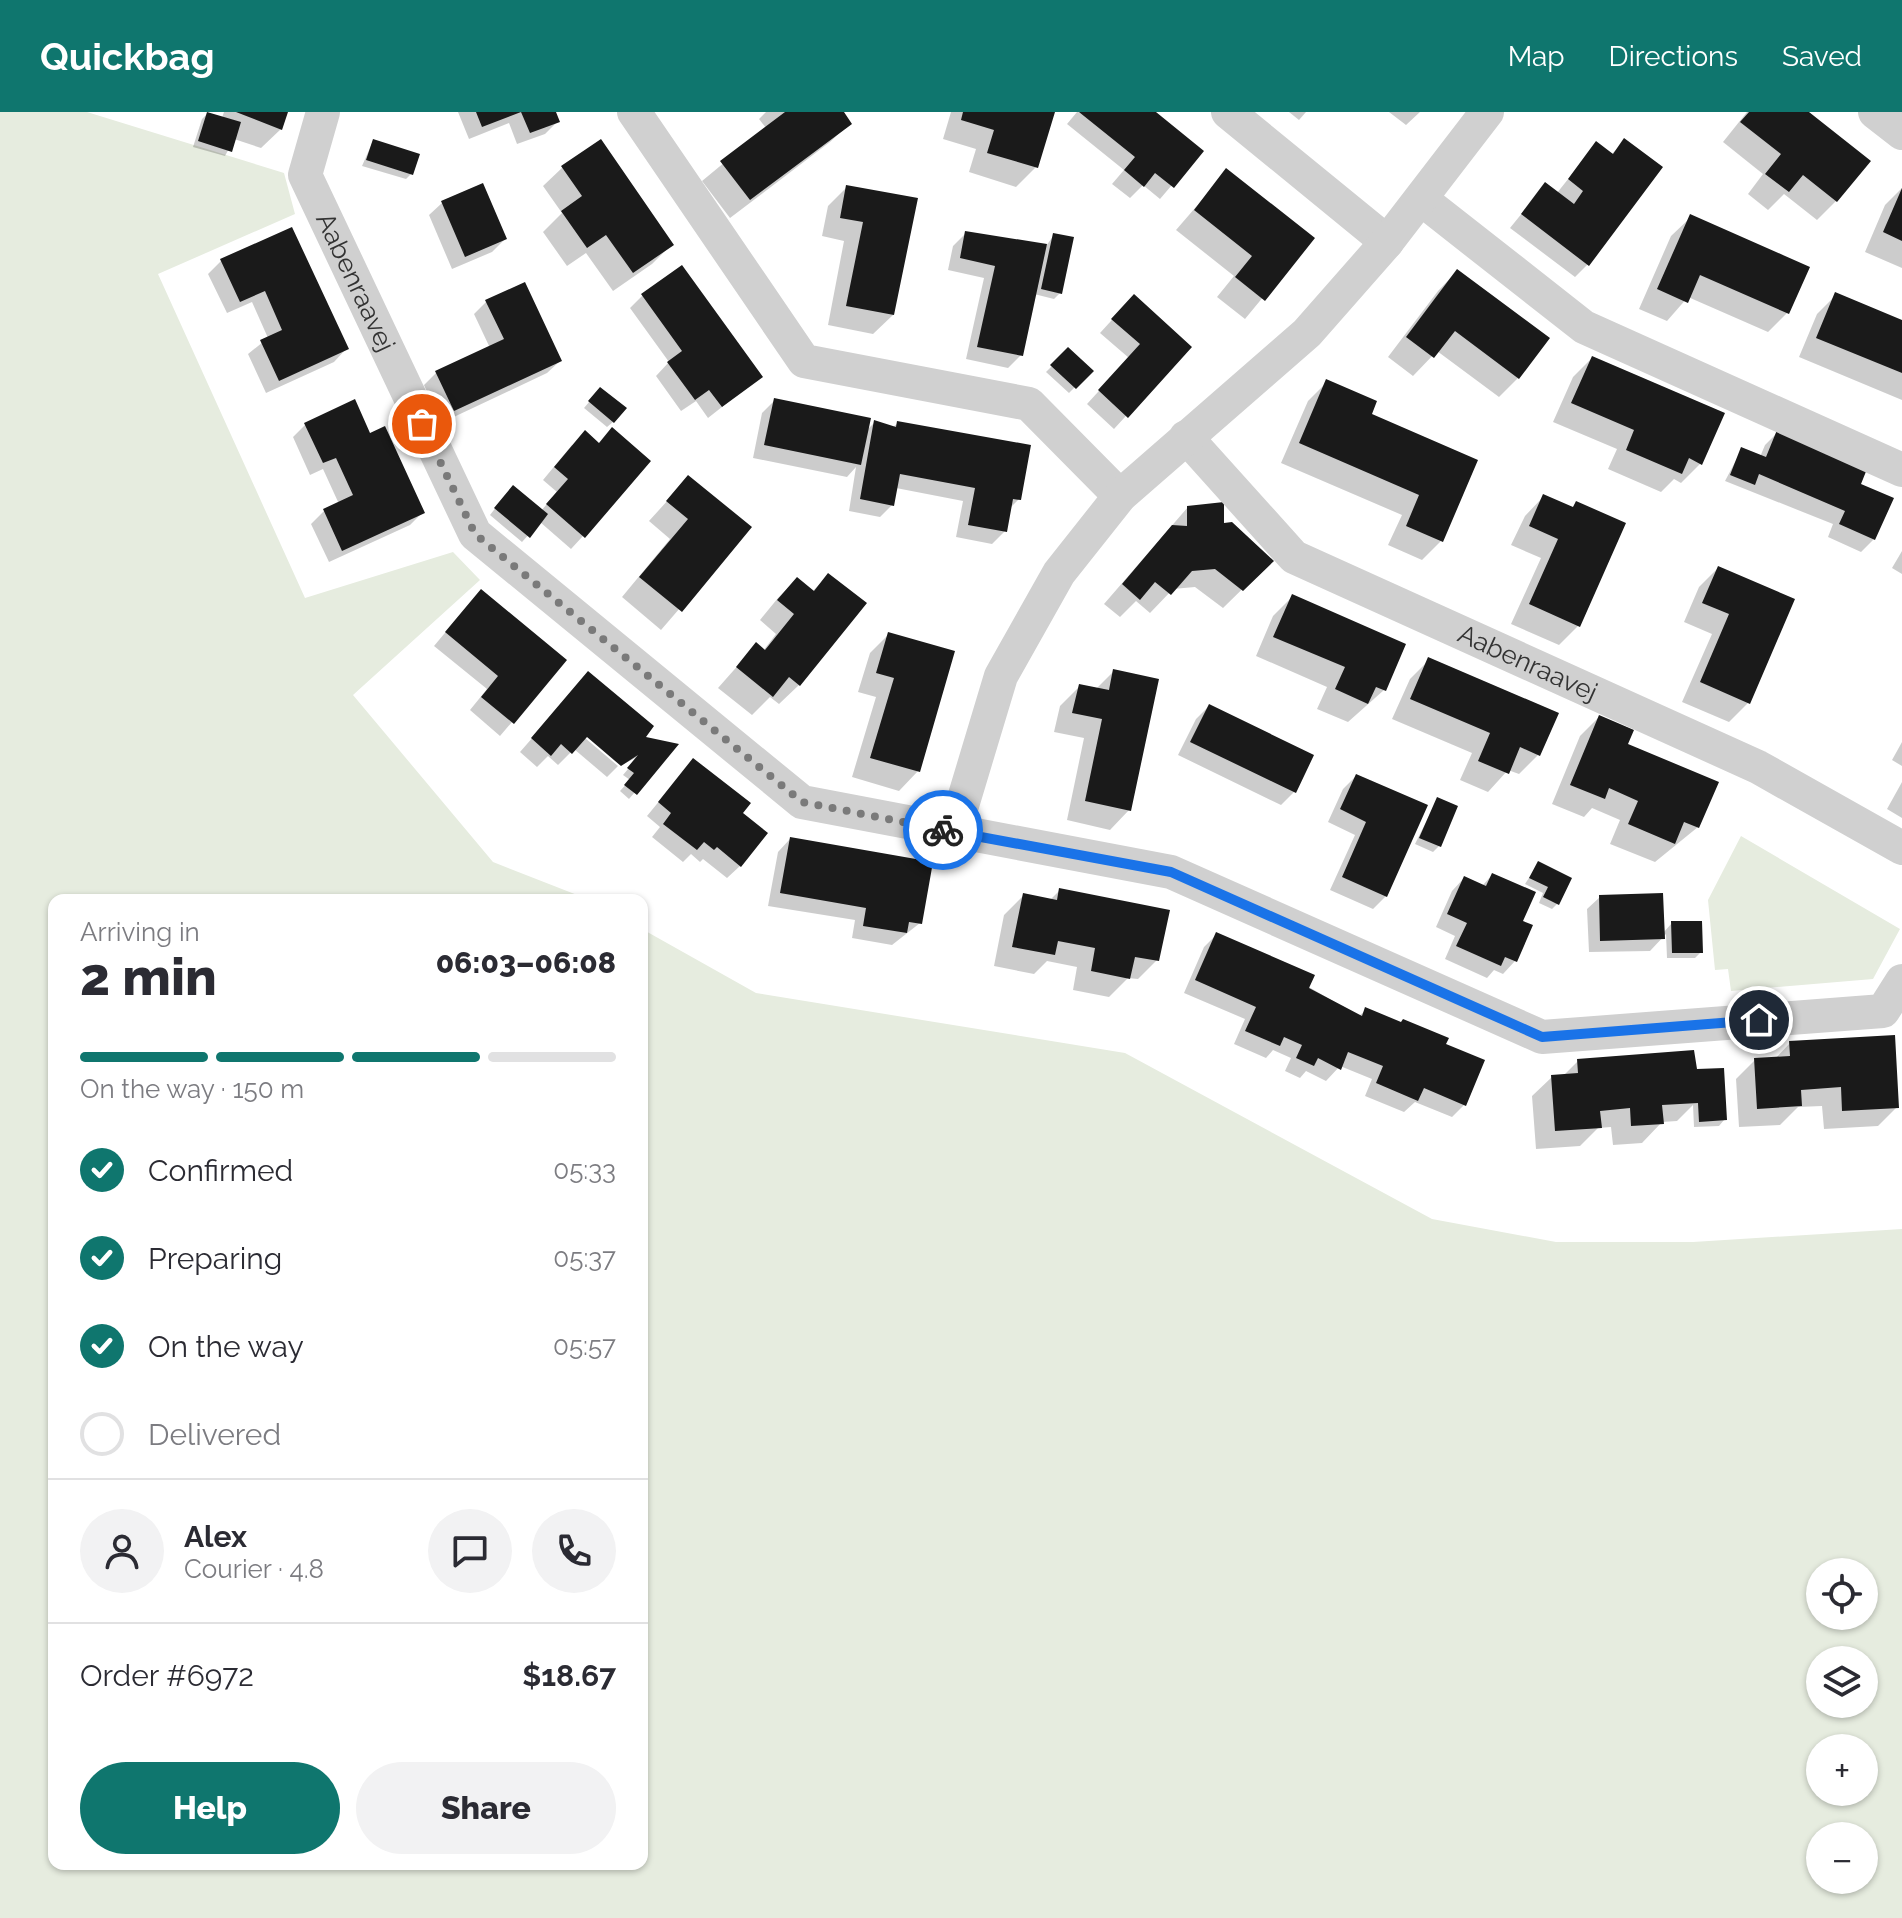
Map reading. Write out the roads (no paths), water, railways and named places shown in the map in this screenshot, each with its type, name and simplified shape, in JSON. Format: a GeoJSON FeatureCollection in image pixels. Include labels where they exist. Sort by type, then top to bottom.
{"type":"FeatureCollection","features":[{"type":"Feature","properties":{"kind":"street","name":"Aabenraavej"},"geometry":{"type":"LineString","coordinates":[[323,112],[305,175],[475,534],[802,802],[1171,872],[1542,1037],[1883,1011],[1902,981]]}},
{"type":"Feature","properties":{"kind":"street"},"geometry":{"type":"LineString","coordinates":[[634,112],[804,361],[1029,404],[1120,496]]}},
{"type":"Feature","properties":{"kind":"street"},"geometry":{"type":"LineString","coordinates":[[1228,112],[1387,242]]}},
{"type":"Feature","properties":{"kind":"street"},"geometry":{"type":"LineString","coordinates":[[954,832],[1001,676],[1059,573],[1120,496],[1307,333],[1387,242],[1487,112]]}},
{"type":"Feature","properties":{"kind":"street"},"geometry":{"type":"LineString","coordinates":[[1875,112],[1902,133]]}},
{"type":"Feature","properties":{"kind":"street"},"geometry":{"type":"LineString","coordinates":[[1421,199],[1584,327],[1902,470]]}},
{"type":"Feature","properties":{"kind":"street","name":"Aabenraavej"},"geometry":{"type":"LineString","coordinates":[[1186,437],[1294,557],[1758,767],[1902,848]]}}]}
